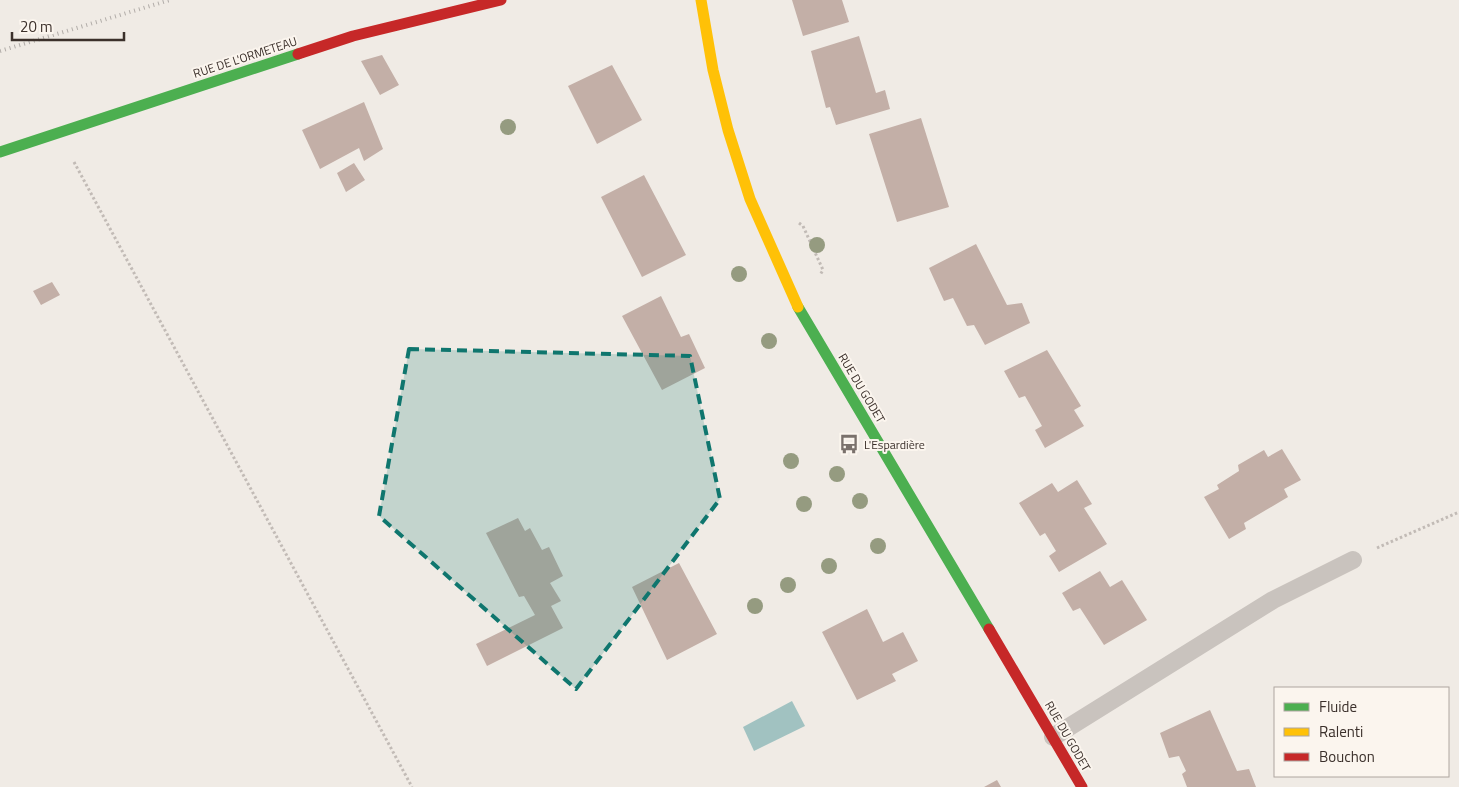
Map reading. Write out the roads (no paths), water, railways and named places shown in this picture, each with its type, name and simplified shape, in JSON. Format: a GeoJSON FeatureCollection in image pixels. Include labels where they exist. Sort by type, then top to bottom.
{"type":"FeatureCollection","features":[{"type":"Feature","properties":{"kind":"street","name":"RUE DE L'ORMETEAU"},"geometry":{"type":"LineString","coordinates":[[0,152],[353,36],[501,0]]}},
{"type":"Feature","properties":{"kind":"street","name":"RUE DU GODET"},"geometry":{"type":"LineString","coordinates":[[701,0],[713,70],[728,130],[750,199],[793,298],[1082,787]]}},
{"type":"Feature","properties":{"kind":"lane"},"geometry":{"type":"LineString","coordinates":[[1053,737],[1273,600],[1352,560]]}},
{"type":"Feature","properties":{"kind":"water"},"geometry":{"type":"Polygon","coordinates":[[[792,701],[805,726],[754,751],[743,727],[792,701]]]}},
{"type":"Feature","properties":{"kind":"railway"},"geometry":{"type":"LineString","coordinates":[[0,51],[170,0]]}},
{"type":"Feature","properties":{"kind":"place","name":"L'Espardière"},"geometry":{"type":"Point","coordinates":[849,444]}}]}
